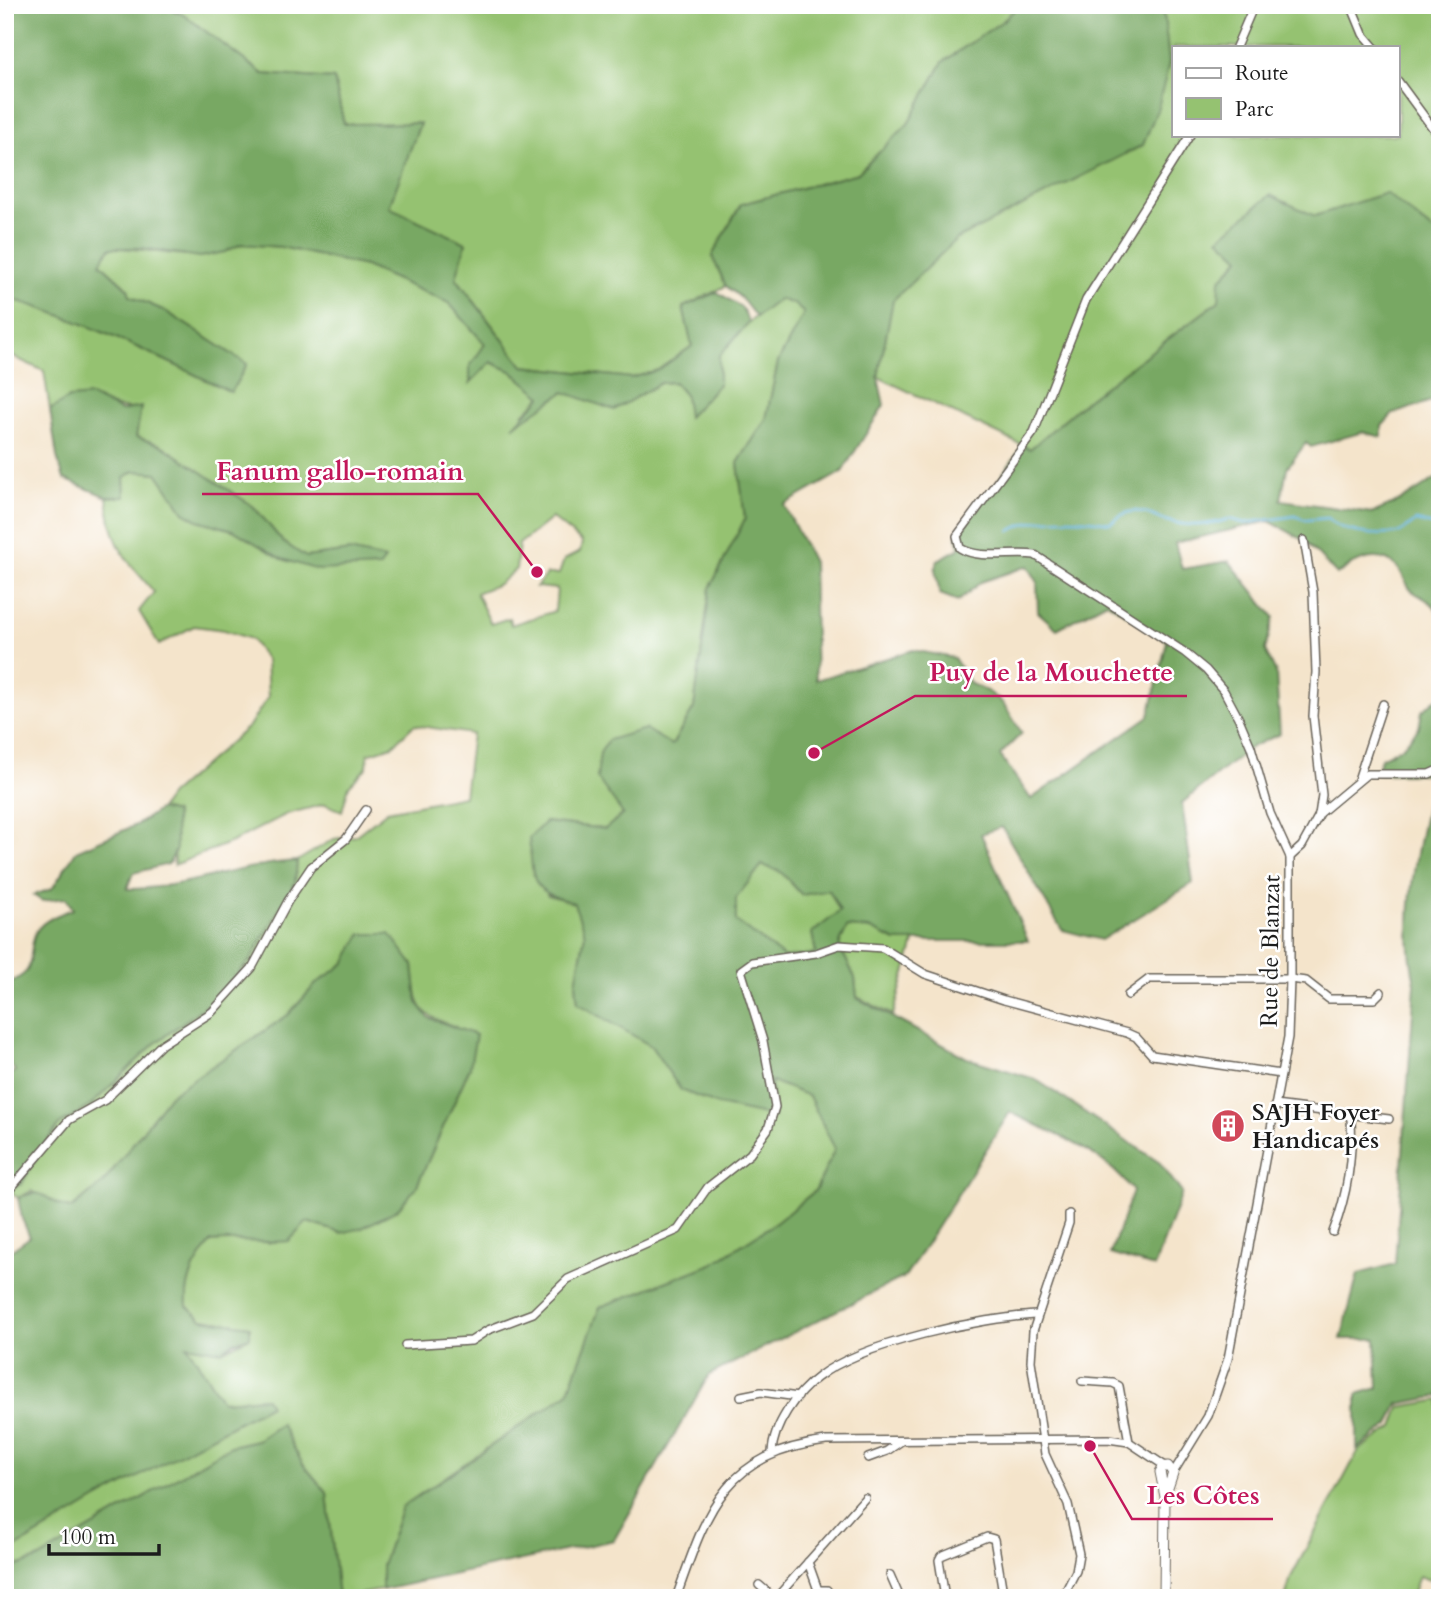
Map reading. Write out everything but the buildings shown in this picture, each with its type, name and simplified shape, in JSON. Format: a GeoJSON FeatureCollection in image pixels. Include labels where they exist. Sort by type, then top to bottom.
{"type":"FeatureCollection","features":[{"type":"Feature","properties":{"kind":"street"},"geometry":{"type":"LineString","coordinates":[[1236,46],[1254,5]]}},
{"type":"Feature","properties":{"kind":"street"},"geometry":{"type":"LineString","coordinates":[[1351,5],[1363,34],[1373,46]]}},
{"type":"Feature","properties":{"kind":"street"},"geometry":{"type":"LineString","coordinates":[[1400,84],[1440,138]]}},
{"type":"Feature","properties":{"kind":"street","name":"Rue de Blanzat"},"geometry":{"type":"LineString","coordinates":[[1164,1598],[1166,1472],[1184,1455],[1208,1416],[1221,1386],[1245,1278],[1288,1037],[1290,856],[1270,813],[1251,747],[1239,719],[1224,691],[1206,670],[1184,652],[1035,555],[1009,552],[972,556],[960,548],[957,536],[1034,432],[1086,300],[1188,136]]}},
{"type":"Feature","properties":{"kind":"street"},"geometry":{"type":"LineString","coordinates":[[1304,540],[1313,592],[1316,672],[1313,716],[1322,774],[1319,815]]}},
{"type":"Feature","properties":{"kind":"street"},"geometry":{"type":"LineString","coordinates":[[1358,781],[1383,704]]}},
{"type":"Feature","properties":{"kind":"street"},"geometry":{"type":"LineString","coordinates":[[1290,856],[1302,846],[1319,815],[1367,774],[1429,774],[1440,769]]}},
{"type":"Feature","properties":{"kind":"street"},"geometry":{"type":"LineString","coordinates":[[5,1195],[69,1120],[105,1100],[162,1044],[212,1012],[252,968],[288,901],[311,867],[345,839],[366,810]]}},
{"type":"Feature","properties":{"kind":"street"},"geometry":{"type":"LineString","coordinates":[[405,1345],[471,1341],[488,1330],[533,1313],[568,1279],[678,1230],[708,1187],[750,1153],[768,1129],[775,1107],[763,1041],[741,970],[752,962],[816,953],[839,945],[883,948],[925,974],[1004,1000],[1127,1033],[1136,1037],[1152,1055],[1281,1073]]}},
{"type":"Feature","properties":{"kind":"street"},"geometry":{"type":"LineString","coordinates":[[1128,995],[1149,979],[1290,979],[1306,981],[1329,999],[1374,999],[1381,992]]}},
{"type":"Feature","properties":{"kind":"street"},"geometry":{"type":"LineString","coordinates":[[1275,1105],[1389,1119]]}},
{"type":"Feature","properties":{"kind":"street"},"geometry":{"type":"LineString","coordinates":[[1333,1232],[1343,1207],[1349,1166],[1351,1118],[1346,1114]]}},
{"type":"Feature","properties":{"kind":"street"},"geometry":{"type":"LineString","coordinates":[[1062,1598],[1076,1571],[1079,1554],[1068,1504],[1045,1454],[1031,1361],[1033,1331],[1069,1223],[1069,1214]]}},
{"type":"Feature","properties":{"kind":"street"},"geometry":{"type":"LineString","coordinates":[[772,1453],[773,1442],[798,1397],[818,1376],[846,1361],[941,1329],[1038,1315]]}},
{"type":"Feature","properties":{"kind":"street"},"geometry":{"type":"LineString","coordinates":[[1082,1381],[1113,1383],[1119,1386],[1129,1442]]}},
{"type":"Feature","properties":{"kind":"street"},"geometry":{"type":"LineString","coordinates":[[741,1395],[761,1392],[798,1397]]}},
{"type":"Feature","properties":{"kind":"street"},"geometry":{"type":"LineString","coordinates":[[676,1598],[698,1534],[718,1498],[740,1475],[772,1453],[826,1441],[1108,1439],[1129,1442],[1166,1472]]}},
{"type":"Feature","properties":{"kind":"street"},"geometry":{"type":"LineString","coordinates":[[867,1458],[887,1451],[900,1442]]}},
{"type":"Feature","properties":{"kind":"street"},"geometry":{"type":"LineString","coordinates":[[759,1585],[775,1598],[865,1498]]}},
{"type":"Feature","properties":{"kind":"street"},"geometry":{"type":"LineString","coordinates":[[945,1598],[939,1560],[941,1556],[987,1537],[994,1539],[1002,1587],[999,1598]]}},
{"type":"Feature","properties":{"kind":"street"},"geometry":{"type":"LineString","coordinates":[[808,1562],[818,1590],[827,1590]]}},
{"type":"Feature","properties":{"kind":"street"},"geometry":{"type":"LineString","coordinates":[[890,1575],[900,1598]]}},
{"type":"Feature","properties":{"kind":"green space"},"geometry":{"type":"Polygon","coordinates":[[[5,5],[162,5],[184,15],[263,74],[334,79],[344,124],[420,123],[389,207],[466,243],[456,278],[523,366],[632,378],[658,370],[692,346],[683,307],[717,292],[741,307],[749,322],[719,356],[719,384],[688,417],[685,395],[674,382],[660,383],[614,410],[564,392],[513,427],[542,396],[511,371],[491,362],[470,383],[470,366],[485,344],[449,303],[365,266],[281,247],[241,244],[225,252],[200,257],[141,248],[110,248],[100,263],[128,289],[130,296],[165,311],[247,364],[231,392],[92,328],[5,297],[5,5]]]}},
{"type":"Feature","properties":{"kind":"green space"},"geometry":{"type":"Polygon","coordinates":[[[162,5],[1019,5],[1004,20],[943,62],[908,124],[858,173],[741,204],[712,256],[726,286],[683,307],[692,346],[658,370],[632,378],[523,366],[456,277],[466,243],[388,207],[420,124],[344,124],[334,79],[263,74],[184,15],[162,5]]]}},
{"type":"Feature","properties":{"kind":"green space"},"geometry":{"type":"Polygon","coordinates":[[[1019,5],[1163,5],[1169,63],[1158,108],[1143,145],[957,239],[893,300],[878,377],[884,405],[842,472],[784,505],[813,562],[816,680],[913,650],[954,658],[971,684],[989,692],[1003,703],[1022,733],[1000,755],[1031,799],[1149,716],[1167,641],[1107,602],[1057,629],[1038,612],[1037,581],[1028,566],[981,582],[958,601],[940,594],[935,570],[938,560],[960,548],[957,536],[1023,446],[1030,449],[1088,399],[1219,301],[1220,280],[1240,258],[1219,238],[1270,195],[1315,216],[1386,193],[1440,236],[1440,398],[1393,414],[1382,426],[1382,437],[1363,432],[1311,447],[1306,443],[1287,468],[1281,500],[1373,513],[1402,500],[1440,476],[1440,616],[1431,603],[1410,589],[1397,567],[1390,562],[1366,559],[1337,575],[1304,540],[1269,521],[1175,543],[1182,569],[1229,561],[1274,617],[1265,650],[1276,673],[1280,734],[1251,747],[1182,803],[1193,883],[1101,940],[1062,930],[1002,827],[981,834],[1028,941],[896,941],[871,929],[847,927],[839,945],[855,978],[857,998],[967,1058],[1035,1079],[1160,1163],[1182,1193],[1154,1267],[1110,1254],[1133,1191],[1120,1177],[1107,1164],[1077,1145],[1010,1112],[906,1276],[709,1375],[614,1540],[382,1590],[382,1566],[402,1507],[568,1393],[600,1307],[712,1264],[777,1222],[816,1190],[835,1149],[809,1096],[771,1081],[774,1117],[718,1105],[681,1090],[651,1046],[578,1003],[576,983],[585,934],[574,903],[548,894],[536,882],[529,838],[545,822],[605,829],[623,814],[597,778],[600,753],[608,740],[645,729],[672,745],[694,708],[710,588],[745,519],[738,463],[766,419],[778,362],[804,313],[794,304],[779,299],[756,317],[741,298],[726,286],[712,256],[741,204],[858,173],[908,124],[943,62],[1004,20],[1019,5]],[[762,865],[736,898],[736,921],[785,958],[816,953],[812,933],[840,911],[829,890],[802,895],[781,872],[762,865]]]}},
{"type":"Feature","properties":{"kind":"green space"},"geometry":{"type":"Polygon","coordinates":[[[1163,5],[1440,5],[1440,236],[1386,193],[1315,216],[1219,238],[1240,258],[1220,280],[1220,300],[1088,399],[1030,449],[878,377],[893,300],[956,239],[1143,145],[1169,63],[1163,5]]]}},
{"type":"Feature","properties":{"kind":"green space"},"geometry":{"type":"Polygon","coordinates":[[[241,244],[281,247],[365,266],[449,303],[485,344],[470,382],[490,362],[511,371],[542,396],[523,414],[564,392],[614,410],[661,383],[674,382],[685,395],[689,416],[719,384],[719,356],[749,322],[779,299],[794,304],[804,313],[778,362],[766,419],[738,463],[745,519],[710,588],[694,708],[672,745],[623,813],[606,829],[546,822],[547,895],[574,902],[585,934],[576,983],[578,1003],[651,1046],[681,1090],[718,1105],[771,1080],[809,1096],[835,1149],[816,1190],[777,1222],[712,1264],[600,1307],[568,1393],[402,1507],[382,1566],[382,1590],[338,1598],[327,1493],[302,1463],[281,1425],[257,1440],[231,1446],[38,1559],[5,1570],[5,1554],[266,1398],[222,1401],[187,1345],[222,1351],[250,1337],[250,1326],[202,1319],[187,1307],[189,1280],[200,1258],[211,1242],[242,1239],[269,1243],[307,1222],[341,1233],[416,1188],[470,1067],[455,1026],[432,1017],[420,1006],[413,965],[345,963],[316,984],[288,1015],[170,1095],[103,1183],[72,1208],[59,1206],[32,1191],[18,1198],[7,1190],[59,1125],[91,1105],[154,1044],[212,1001],[250,961],[295,882],[297,861],[334,839],[355,836],[387,811],[464,796],[472,734],[414,725],[392,746],[368,754],[367,767],[349,786],[342,811],[325,804],[287,814],[234,841],[174,865],[175,813],[160,809],[170,795],[249,726],[268,697],[266,660],[251,639],[224,630],[194,626],[159,645],[139,611],[154,592],[134,569],[116,539],[107,497],[125,497],[124,478],[134,471],[158,473],[184,512],[198,520],[233,530],[282,559],[380,567],[350,551],[306,557],[283,542],[254,507],[161,445],[136,437],[141,408],[127,409],[98,400],[79,398],[50,410],[44,371],[5,353],[5,297],[92,328],[231,392],[247,364],[165,311],[130,296],[128,288],[100,263],[110,248],[192,255],[224,251],[241,244]],[[552,518],[519,544],[516,569],[499,584],[476,593],[491,624],[509,618],[511,625],[555,611],[557,589],[536,587],[547,574],[559,574],[564,560],[580,552],[582,542],[552,518]]]}},
{"type":"Feature","properties":{"kind":"green space"},"geometry":{"type":"Polygon","coordinates":[[[91,396],[121,411],[141,407],[136,437],[161,445],[254,507],[283,542],[306,557],[350,551],[385,559],[380,567],[318,570],[282,559],[233,530],[198,520],[184,512],[157,473],[134,471],[124,478],[125,497],[107,497],[64,479],[57,457],[50,410],[69,398],[91,396]]]}},
{"type":"Feature","properties":{"kind":"green space"},"geometry":{"type":"Polygon","coordinates":[[[1440,696],[1440,1396],[1398,1404],[1389,1425],[1357,1449],[1357,1394],[1378,1388],[1376,1339],[1341,1339],[1358,1274],[1395,1264],[1415,983],[1409,944],[1410,906],[1429,781],[1429,774],[1375,774],[1381,758],[1402,747],[1419,728],[1422,711],[1440,696]]]}},
{"type":"Feature","properties":{"kind":"green space"},"geometry":{"type":"Polygon","coordinates":[[[160,809],[175,813],[176,849],[169,864],[133,873],[127,889],[170,885],[275,863],[297,861],[295,882],[250,961],[212,1001],[154,1044],[91,1105],[59,1125],[37,1155],[22,1184],[5,1191],[5,1078],[15,1071],[5,1056],[5,985],[27,970],[36,931],[50,919],[73,909],[66,898],[42,901],[33,895],[52,889],[76,851],[138,824],[160,809]]]}},
{"type":"Feature","properties":{"kind":"green space"},"geometry":{"type":"Polygon","coordinates":[[[762,865],[781,872],[802,895],[829,890],[840,912],[812,933],[816,953],[784,958],[735,921],[736,898],[762,865]]]}},
{"type":"Feature","properties":{"kind":"green space"},"geometry":{"type":"Polygon","coordinates":[[[847,927],[871,929],[896,941],[915,939],[893,1015],[857,997],[855,978],[839,945],[847,927]]]}},
{"type":"Feature","properties":{"kind":"green space"},"geometry":{"type":"Polygon","coordinates":[[[361,934],[390,934],[413,965],[417,1002],[429,1018],[476,1035],[470,1067],[416,1188],[397,1210],[362,1228],[341,1233],[307,1222],[289,1241],[211,1242],[192,1272],[187,1306],[202,1319],[250,1326],[250,1337],[234,1342],[222,1351],[187,1345],[222,1401],[266,1398],[270,1405],[97,1499],[5,1554],[5,1255],[30,1237],[22,1219],[18,1198],[28,1194],[41,1194],[57,1204],[72,1208],[103,1183],[170,1095],[288,1015],[316,984],[345,963],[361,934]]]}},
{"type":"Feature","properties":{"kind":"green space"},"geometry":{"type":"Polygon","coordinates":[[[1440,1400],[1440,1584],[1419,1576],[1411,1598],[1285,1598],[1291,1577],[1359,1450],[1393,1427],[1400,1407],[1440,1400]]]}},
{"type":"Feature","properties":{"kind":"green space"},"geometry":{"type":"Polygon","coordinates":[[[281,1424],[302,1463],[327,1493],[338,1598],[5,1598],[5,1570],[38,1559],[231,1446],[257,1440],[281,1424]]]}},
{"type":"Feature","properties":{"kind":"waterway"},"geometry":{"type":"LineString","coordinates":[[1010,531],[1045,520],[1073,519],[1110,523],[1119,516],[1134,511],[1178,524],[1193,525],[1229,519],[1245,523],[1295,516],[1306,520],[1328,518],[1350,530],[1380,534],[1400,532],[1416,521],[1433,525],[1440,520]]}},
{"type":"Feature","properties":{"kind":"place","name":"Fanum gallo-romain"},"geometry":{"type":"Point","coordinates":[537,572]}},
{"type":"Feature","properties":{"kind":"place","name":"Puy de la Mouchette"},"geometry":{"type":"Point","coordinates":[814,753]}},
{"type":"Feature","properties":{"kind":"place","name":"SAJH Foyer Handicapés"},"geometry":{"type":"Point","coordinates":[1228,1126]}},
{"type":"Feature","properties":{"kind":"place","name":"Les Côtes"},"geometry":{"type":"Point","coordinates":[1090,1446]}}]}
